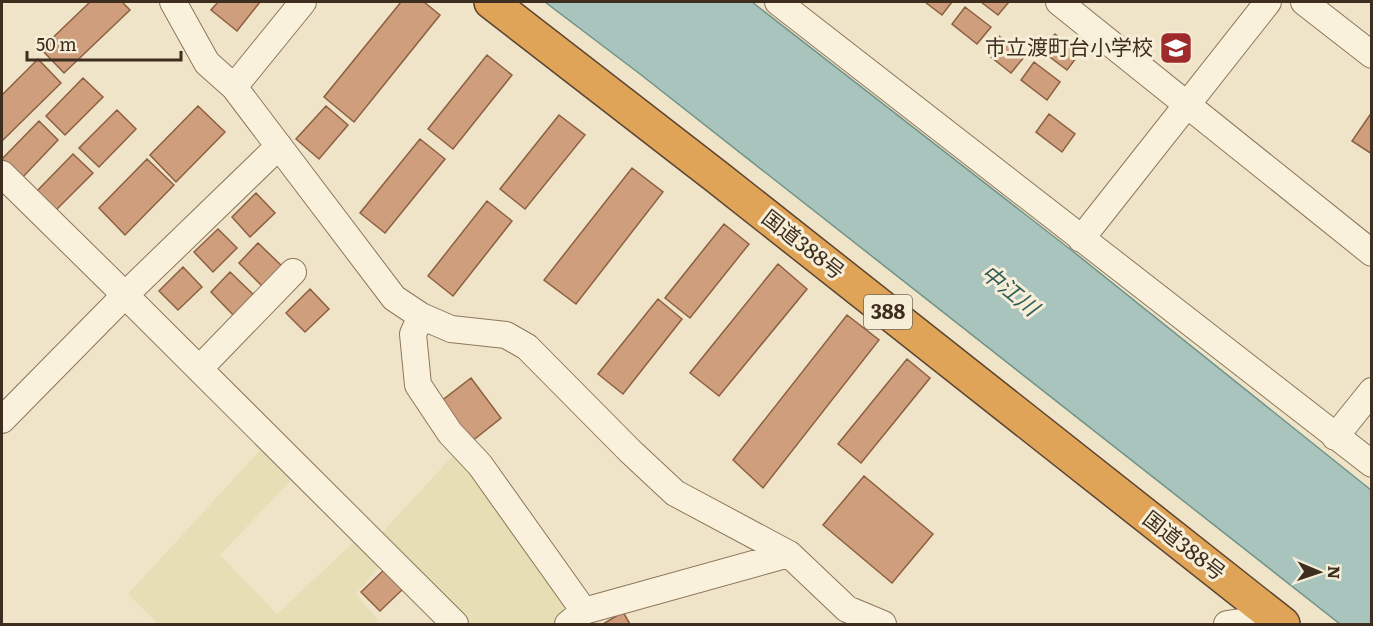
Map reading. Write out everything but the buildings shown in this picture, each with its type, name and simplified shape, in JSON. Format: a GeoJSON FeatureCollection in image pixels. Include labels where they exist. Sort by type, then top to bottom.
{"type":"FeatureCollection","features":[{"type":"Feature","properties":{"kind":"highway","name":"国道388号"},"geometry":{"type":"LineString","coordinates":[[491,2],[717,177],[1278,621]]}},
{"type":"Feature","properties":{"kind":"street"},"geometry":{"type":"LineString","coordinates":[[173,2],[207,63],[234,87],[394,298],[421,316],[451,329],[506,334],[527,347],[675,493],[789,554],[847,609],[883,624]]}},
{"type":"Feature","properties":{"kind":"street"},"geometry":{"type":"LineString","coordinates":[[234,87],[303,2]]}},
{"type":"Feature","properties":{"kind":"street"},"geometry":{"type":"LineString","coordinates":[[778,2],[1371,464]]}},
{"type":"Feature","properties":{"kind":"street"},"geometry":{"type":"LineString","coordinates":[[1059,2],[1371,253]]}},
{"type":"Feature","properties":{"kind":"street"},"geometry":{"type":"LineString","coordinates":[[1081,239],[1268,2]]}},
{"type":"Feature","properties":{"kind":"street"},"geometry":{"type":"LineString","coordinates":[[1304,2],[1371,55]]}},
{"type":"Feature","properties":{"kind":"street"},"geometry":{"type":"LineString","coordinates":[[2,420],[125,295],[279,146]]}},
{"type":"Feature","properties":{"kind":"street"},"geometry":{"type":"LineString","coordinates":[[2,174],[455,624]]}},
{"type":"Feature","properties":{"kind":"street"},"geometry":{"type":"LineString","coordinates":[[200,369],[293,272]]}},
{"type":"Feature","properties":{"kind":"street"},"geometry":{"type":"LineString","coordinates":[[421,316],[413,334],[418,385],[450,433],[480,465],[576,618],[789,554]]}},
{"type":"Feature","properties":{"kind":"street"},"geometry":{"type":"LineString","coordinates":[[1335,437],[1371,391]]}},
{"type":"Feature","properties":{"kind":"street"},"geometry":{"type":"LineString","coordinates":[[1227,624],[1278,621]]}},
{"type":"Feature","properties":{"kind":"shaded area"},"geometry":{"type":"Polygon","coordinates":[[[265,445],[296,475],[220,555],[277,614],[358,538],[381,565],[356,594],[378,620],[374,624],[158,624],[128,594],[265,445]]]}},
{"type":"Feature","properties":{"kind":"shaded area"},"geometry":{"type":"Polygon","coordinates":[[[458,450],[574,608],[554,624],[467,624],[378,537],[458,450]]]}},
{"type":"Feature","properties":{"kind":"water","name":"中江川"},"geometry":{"type":"Polygon","coordinates":[[[545,2],[752,2],[1075,253],[1371,490],[1371,624],[1340,624],[640,74],[545,2]]]}},
{"type":"Feature","properties":{"kind":"place","name":"市立渡町台小学校"},"geometry":{"type":"Point","coordinates":[1176,48]}}]}
